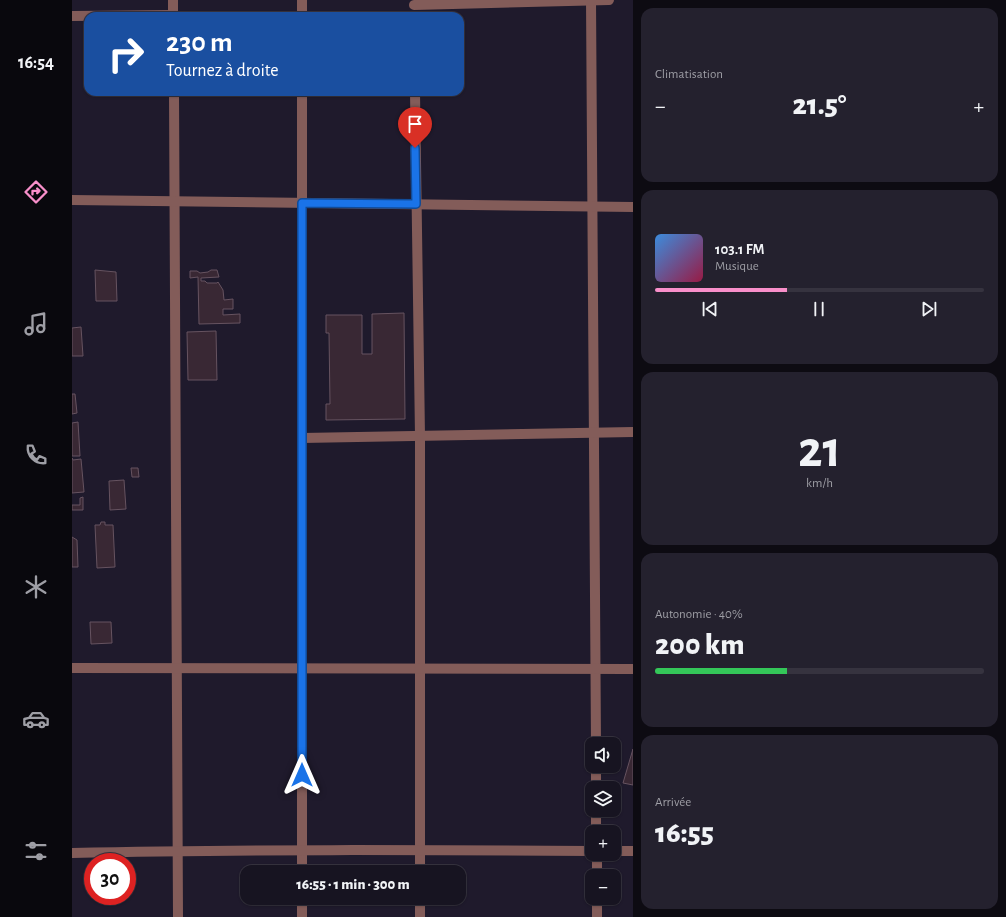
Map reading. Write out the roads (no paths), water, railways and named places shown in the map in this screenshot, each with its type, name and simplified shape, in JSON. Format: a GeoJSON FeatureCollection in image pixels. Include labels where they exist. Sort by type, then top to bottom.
{"type":"FeatureCollection","features":[{"type":"Feature","properties":{"kind":"street"},"geometry":{"type":"LineString","coordinates":[[173,0],[174,12]]}},
{"type":"Feature","properties":{"kind":"street"},"geometry":{"type":"LineString","coordinates":[[302,0],[302,12]]}},
{"type":"Feature","properties":{"kind":"street"},"geometry":{"type":"LineString","coordinates":[[591,0],[596,737]]}},
{"type":"Feature","properties":{"kind":"street"},"geometry":{"type":"LineString","coordinates":[[414,3],[610,0]]}},
{"type":"Feature","properties":{"kind":"street"},"geometry":{"type":"LineString","coordinates":[[72,16],[84,16]]}},
{"type":"Feature","properties":{"kind":"street"},"geometry":{"type":"LineString","coordinates":[[174,96],[178,917]]}},
{"type":"Feature","properties":{"kind":"street"},"geometry":{"type":"LineString","coordinates":[[302,96],[302,865]]}},
{"type":"Feature","properties":{"kind":"street"},"geometry":{"type":"LineString","coordinates":[[415,96],[420,436],[420,865]]}},
{"type":"Feature","properties":{"kind":"street"},"geometry":{"type":"LineString","coordinates":[[72,200],[633,207]]}},
{"type":"Feature","properties":{"kind":"street"},"geometry":{"type":"LineString","coordinates":[[302,438],[633,432]]}},
{"type":"Feature","properties":{"kind":"street"},"geometry":{"type":"LineString","coordinates":[[72,668],[633,669]]}},
{"type":"Feature","properties":{"kind":"street"},"geometry":{"type":"LineString","coordinates":[[72,853],[302,850],[585,851]]}},
{"type":"Feature","properties":{"kind":"street"},"geometry":{"type":"LineString","coordinates":[[621,851],[633,851]]}},
{"type":"Feature","properties":{"kind":"street"},"geometry":{"type":"LineString","coordinates":[[302,905],[302,917]]}},
{"type":"Feature","properties":{"kind":"street"},"geometry":{"type":"LineString","coordinates":[[420,905],[420,917]]}},
{"type":"Feature","properties":{"kind":"street"},"geometry":{"type":"LineString","coordinates":[[597,905],[597,917]]}}]}
